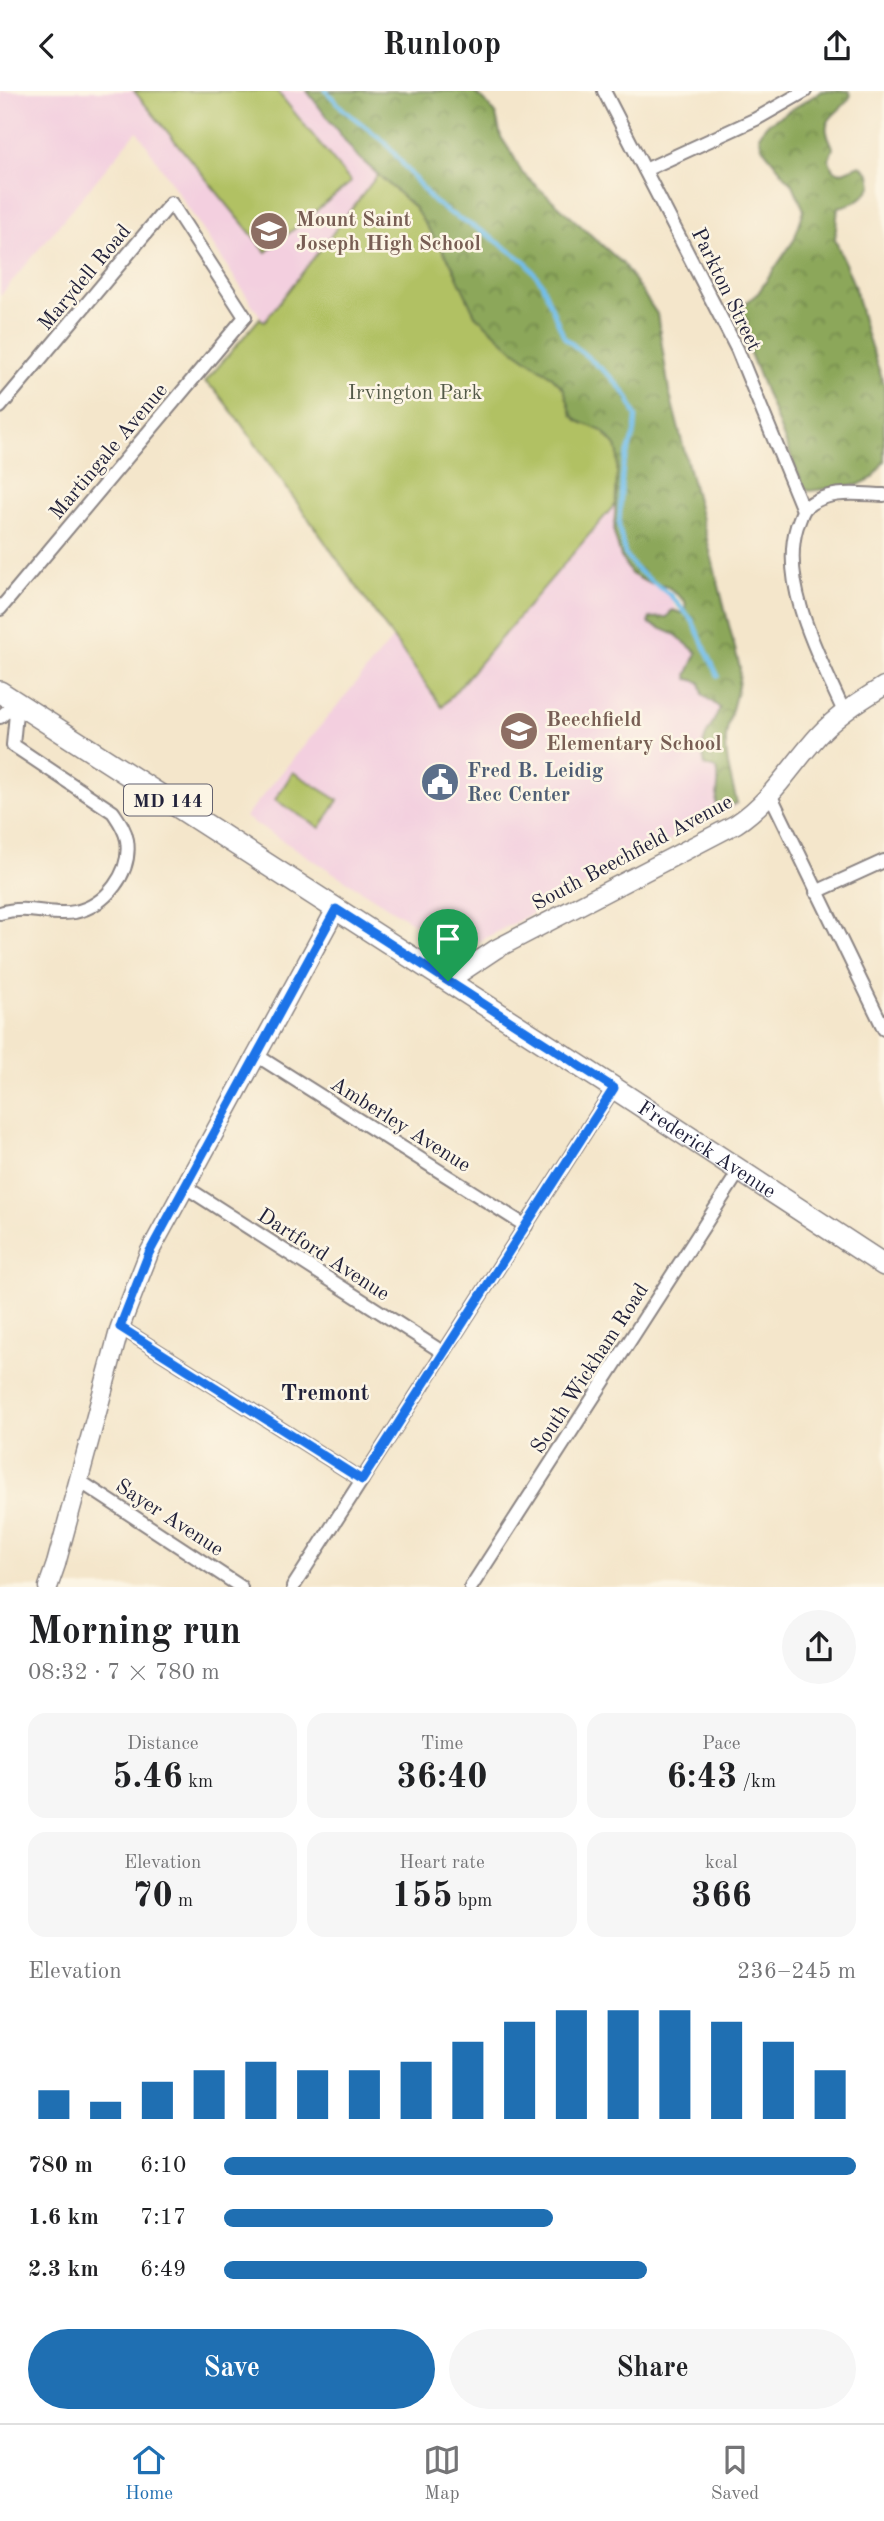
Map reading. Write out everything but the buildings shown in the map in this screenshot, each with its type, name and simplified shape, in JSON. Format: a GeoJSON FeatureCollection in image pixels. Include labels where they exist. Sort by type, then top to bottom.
{"type":"FeatureCollection","features":[{"type":"Feature","properties":{"kind":"main road","name":"Frederick Avenue"},"geometry":{"type":"LineString","coordinates":[[9,698],[884,1265]]}},
{"type":"Feature","properties":{"kind":"street","name":"Parkton Street"},"geometry":{"type":"LineString","coordinates":[[604,91],[737,349],[803,510]]}},
{"type":"Feature","properties":{"kind":"street"},"geometry":{"type":"LineString","coordinates":[[645,170],[757,119],[805,91]]}},
{"type":"Feature","properties":{"kind":"street","name":"Marydell Road"},"geometry":{"type":"LineString","coordinates":[[0,407],[171,203],[245,317]]}},
{"type":"Feature","properties":{"kind":"street","name":"Martingale Avenue"},"geometry":{"type":"LineString","coordinates":[[0,609],[245,317]]}},
{"type":"Feature","properties":{"kind":"street"},"geometry":{"type":"LineString","coordinates":[[844,712],[810,634],[796,587],[795,533],[803,510],[830,495],[884,495]]}},
{"type":"Feature","properties":{"kind":"street","name":"South Beechfield Avenue"},"geometry":{"type":"LineString","coordinates":[[448,981],[496,949],[736,824],[771,796],[808,748],[844,712],[884,686]]}},
{"type":"Feature","properties":{"kind":"street"},"geometry":{"type":"LineString","coordinates":[[0,717],[9,698]]}},
{"type":"Feature","properties":{"kind":"street"},"geometry":{"type":"LineString","coordinates":[[0,913],[29,908],[73,912],[87,908],[99,902],[118,882],[127,855],[127,840],[122,825],[113,812],[13,745],[9,698]]}},
{"type":"Feature","properties":{"kind":"street"},"geometry":{"type":"LineString","coordinates":[[771,796],[884,1029]]}},
{"type":"Feature","properties":{"kind":"street"},"geometry":{"type":"LineString","coordinates":[[816,892],[884,861]]}},
{"type":"Feature","properties":{"kind":"street"},"geometry":{"type":"LineString","coordinates":[[48,1587],[120,1327],[149,1253],[336,909]]}},
{"type":"Feature","properties":{"kind":"street","name":"Amberley Avenue"},"geometry":{"type":"LineString","coordinates":[[256,1055],[526,1226]]}},
{"type":"Feature","properties":{"kind":"street"},"geometry":{"type":"LineString","coordinates":[[293,1587],[614,1088]]}},
{"type":"Feature","properties":{"kind":"street","name":"South Wickham Road"},"geometry":{"type":"LineString","coordinates":[[471,1587],[740,1170]]}},
{"type":"Feature","properties":{"kind":"street","name":"Dartford Avenue"},"geometry":{"type":"LineString","coordinates":[[184,1186],[443,1353]]}},
{"type":"Feature","properties":{"kind":"street"},"geometry":{"type":"LineString","coordinates":[[120,1327],[362,1480]]}},
{"type":"Feature","properties":{"kind":"street","name":"Sayer Avenue"},"geometry":{"type":"LineString","coordinates":[[78,1480],[241,1587]]}},
{"type":"Feature","properties":{"kind":"shaded area","name":"Mount Saint Joseph High School"},"geometry":{"type":"Polygon","coordinates":[[[0,91],[321,91],[384,167],[264,322],[137,131],[0,296],[0,91]]]}},
{"type":"Feature","properties":{"kind":"shaded area","name":"Beechfield Elementary School"},"geometry":{"type":"Polygon","coordinates":[[[635,481],[643,548],[728,704],[717,755],[737,805],[459,952],[245,817],[393,638],[442,707],[635,481]]]}},
{"type":"Feature","properties":{"kind":"green space"},"geometry":{"type":"Polygon","coordinates":[[[134,91],[277,91],[351,182],[266,252],[134,91]]]}},
{"type":"Feature","properties":{"kind":"green space"},"geometry":{"type":"Polygon","coordinates":[[[307,91],[472,91],[485,101],[496,115],[501,137],[522,173],[623,264],[657,314],[669,391],[740,668],[726,738],[728,763],[737,803],[716,812],[717,769],[705,766],[703,748],[706,735],[720,708],[703,695],[700,682],[688,679],[687,675],[697,653],[676,635],[648,623],[650,618],[667,617],[672,610],[682,613],[686,608],[685,601],[668,587],[646,582],[631,574],[621,557],[614,533],[618,454],[616,446],[602,431],[578,421],[572,415],[564,389],[475,315],[451,263],[413,206],[356,155],[307,91]]]}},
{"type":"Feature","properties":{"kind":"green space"},"geometry":{"type":"Polygon","coordinates":[[[822,91],[849,91],[851,95],[828,121],[828,134],[833,148],[829,160],[833,170],[840,173],[860,165],[870,174],[872,185],[858,200],[838,207],[835,239],[854,285],[884,385],[884,461],[873,478],[858,485],[809,491],[803,486],[736,318],[746,303],[758,293],[794,240],[804,210],[794,187],[762,147],[759,136],[766,125],[822,91]]]}},
{"type":"Feature","properties":{"kind":"green space","name":"Irvington Park"},"geometry":{"type":"Polygon","coordinates":[[[384,167],[538,284],[635,481],[442,707],[242,425],[216,391],[205,382],[260,318],[264,322],[384,167]]]}},
{"type":"Feature","properties":{"kind":"green space"},"geometry":{"type":"Polygon","coordinates":[[[293,772],[338,800],[320,828],[275,800],[293,772]]]}},
{"type":"Feature","properties":{"kind":"waterway"},"geometry":{"type":"LineString","coordinates":[[326,91],[344,110],[385,142],[431,199],[526,262],[541,282],[564,337],[612,378],[628,397],[636,417],[635,431],[623,467],[619,526],[625,554],[636,569],[670,595],[692,620],[718,676]]}},
{"type":"Feature","properties":{"kind":"place","name":"Mount Saint Joseph High School"},"geometry":{"type":"Point","coordinates":[269,231]}},
{"type":"Feature","properties":{"kind":"place","name":"Beechfield Elementary School"},"geometry":{"type":"Point","coordinates":[519,731]}},
{"type":"Feature","properties":{"kind":"place","name":"Fred B. Leidig Rec Center"},"geometry":{"type":"Point","coordinates":[440,782]}},
{"type":"Feature","properties":{"kind":"district","name":"Tremont"},"geometry":{"type":"Point","coordinates":[325,1392]}},
{"type":"Feature","properties":{"kind":"route"},"geometry":{"type":"LineString","coordinates":[[336,909],[448,981],[614,1088],[362,1480],[120,1327],[149,1253],[336,909]]}}]}
